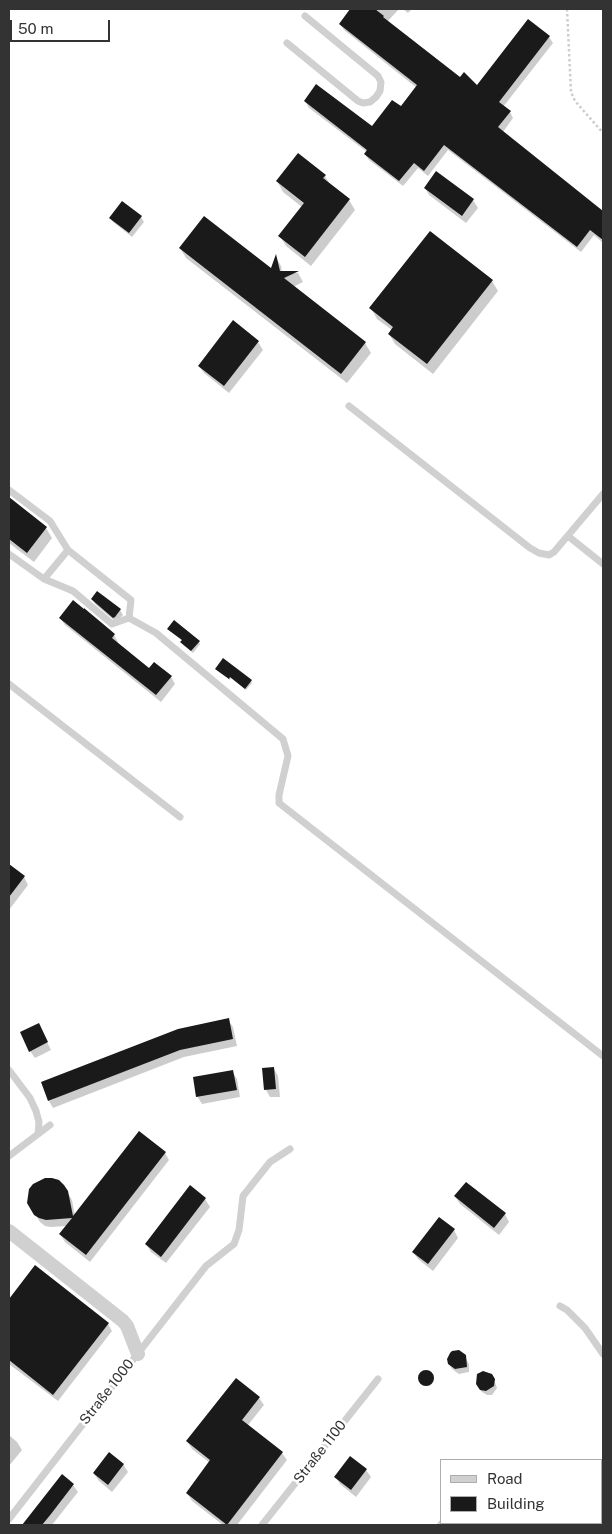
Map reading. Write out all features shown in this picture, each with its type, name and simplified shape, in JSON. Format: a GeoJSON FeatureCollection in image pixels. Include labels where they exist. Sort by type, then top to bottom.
{"type":"FeatureCollection","features":[{"type":"Feature","properties":{"kind":"street"},"geometry":{"type":"LineString","coordinates":[[9,1231],[122,1321],[127,1326],[138,1354]]}},
{"type":"Feature","properties":{"kind":"lane"},"geometry":{"type":"LineString","coordinates":[[287,43],[358,101],[363,103],[370,102],[376,97],[380,91],[381,82],[378,76],[305,16]]}},
{"type":"Feature","properties":{"kind":"lane"},"geometry":{"type":"LineString","coordinates":[[349,406],[530,548],[539,553],[549,554],[554,552],[603,494]]}},
{"type":"Feature","properties":{"kind":"lane"},"geometry":{"type":"LineString","coordinates":[[9,490],[50,521],[68,550],[131,600],[129,618]]}},
{"type":"Feature","properties":{"kind":"lane"},"geometry":{"type":"LineString","coordinates":[[568,536],[603,564]]}},
{"type":"Feature","properties":{"kind":"lane"},"geometry":{"type":"LineString","coordinates":[[44,579],[68,550]]}},
{"type":"Feature","properties":{"kind":"lane"},"geometry":{"type":"LineString","coordinates":[[9,554],[44,579],[73,591],[112,624],[129,618]]}},
{"type":"Feature","properties":{"kind":"lane"},"geometry":{"type":"LineString","coordinates":[[129,618],[156,634],[283,739],[288,756],[279,795],[279,803],[603,1056]]}},
{"type":"Feature","properties":{"kind":"lane"},"geometry":{"type":"LineString","coordinates":[[9,684],[180,817]]}},
{"type":"Feature","properties":{"kind":"lane"},"geometry":{"type":"LineString","coordinates":[[9,1070],[30,1098],[39,1122],[38,1134]]}},
{"type":"Feature","properties":{"kind":"lane"},"geometry":{"type":"LineString","coordinates":[[9,1156],[50,1124]]}},
{"type":"Feature","properties":{"kind":"lane","name":"Straße 1000"},"geometry":{"type":"LineString","coordinates":[[9,1519],[206,1266],[234,1244],[243,1196],[270,1162],[290,1148]]}},
{"type":"Feature","properties":{"kind":"lane"},"geometry":{"type":"LineString","coordinates":[[560,1306],[567,1310],[585,1328],[603,1354]]}},
{"type":"Feature","properties":{"kind":"lane","name":"Straße 1100"},"geometry":{"type":"LineString","coordinates":[[262,1525],[378,1379]]}},
{"type":"Feature","properties":{"kind":"path"},"geometry":{"type":"LineString","coordinates":[[567,9],[571,92],[575,101],[603,133]]}},
{"type":"Feature","properties":{"kind":"building"},"geometry":{"type":"Polygon","coordinates":[[[350,9],[375,9],[460,77],[464,72],[477,85],[528,19],[550,36],[499,102],[511,111],[498,127],[603,211],[603,240],[590,230],[577,247],[444,145],[424,171],[414,163],[399,181],[364,154],[367,150],[304,101],[316,84],[372,126],[392,100],[401,106],[417,85],[339,24],[350,9]]]}},
{"type":"Feature","properties":{"kind":"building"},"geometry":{"type":"Polygon","coordinates":[[[298,153],[326,175],[323,178],[350,199],[305,257],[278,236],[304,203],[276,181],[298,153]]]}},
{"type":"Feature","properties":{"kind":"building"},"geometry":{"type":"Polygon","coordinates":[[[436,171],[474,199],[462,216],[424,188],[436,171]]]}},
{"type":"Feature","properties":{"kind":"building"},"geometry":{"type":"Polygon","coordinates":[[[122,201],[142,216],[129,233],[109,218],[122,201]]]}},
{"type":"Feature","properties":{"kind":"building"},"geometry":{"type":"Polygon","coordinates":[[[204,216],[271,268],[276,254],[280,271],[299,271],[284,278],[366,342],[341,374],[179,248],[204,216]]]}},
{"type":"Feature","properties":{"kind":"building"},"geometry":{"type":"Polygon","coordinates":[[[430,231],[493,280],[427,364],[388,334],[393,327],[369,308],[430,231]]]}},
{"type":"Feature","properties":{"kind":"building"},"geometry":{"type":"Polygon","coordinates":[[[233,320],[259,341],[224,386],[198,366],[233,320]]]}},
{"type":"Feature","properties":{"kind":"building"},"geometry":{"type":"Polygon","coordinates":[[[9,497],[47,527],[27,553],[9,539],[9,497]]]}},
{"type":"Feature","properties":{"kind":"building"},"geometry":{"type":"Polygon","coordinates":[[[97,591],[121,609],[115,617],[113,618],[91,599],[97,591]]]}},
{"type":"Feature","properties":{"kind":"building"},"geometry":{"type":"Polygon","coordinates":[[[73,600],[115,634],[112,638],[149,668],[154,662],[172,676],[156,695],[59,618],[73,600]]]}},
{"type":"Feature","properties":{"kind":"building"},"geometry":{"type":"Polygon","coordinates":[[[174,620],[200,641],[191,651],[180,642],[182,640],[167,629],[174,620]]]}},
{"type":"Feature","properties":{"kind":"building"},"geometry":{"type":"Polygon","coordinates":[[[223,658],[252,680],[245,689],[230,677],[229,679],[215,669],[223,658]]]}},
{"type":"Feature","properties":{"kind":"building"},"geometry":{"type":"Polygon","coordinates":[[[9,864],[25,876],[9,897],[9,864]]]}},
{"type":"Feature","properties":{"kind":"building"},"geometry":{"type":"Polygon","coordinates":[[[229,1018],[233,1039],[180,1050],[48,1101],[41,1082],[178,1029],[229,1018]]]}},
{"type":"Feature","properties":{"kind":"building"},"geometry":{"type":"Polygon","coordinates":[[[39,1023],[48,1042],[29,1052],[20,1032],[39,1023]]]}},
{"type":"Feature","properties":{"kind":"building"},"geometry":{"type":"Polygon","coordinates":[[[274,1067],[276,1089],[264,1090],[262,1068],[274,1067]]]}},
{"type":"Feature","properties":{"kind":"building"},"geometry":{"type":"Polygon","coordinates":[[[233,1070],[237,1090],[196,1097],[193,1077],[233,1070]]]}},
{"type":"Feature","properties":{"kind":"building"},"geometry":{"type":"Polygon","coordinates":[[[139,1131],[166,1152],[86,1255],[59,1234],[72,1218],[46,1220],[34,1215],[27,1203],[29,1189],[33,1184],[45,1178],[59,1180],[68,1191],[73,1216],[139,1131]]]}},
{"type":"Feature","properties":{"kind":"building"},"geometry":{"type":"Polygon","coordinates":[[[466,1182],[506,1213],[494,1228],[454,1196],[466,1182]]]}},
{"type":"Feature","properties":{"kind":"building"},"geometry":{"type":"Polygon","coordinates":[[[190,1185],[206,1198],[161,1257],[145,1244],[190,1185]]]}},
{"type":"Feature","properties":{"kind":"building"},"geometry":{"type":"Polygon","coordinates":[[[439,1217],[455,1229],[428,1264],[412,1252],[439,1217]]]}},
{"type":"Feature","properties":{"kind":"building"},"geometry":{"type":"Polygon","coordinates":[[[35,1265],[109,1323],[53,1395],[9,1360],[9,1299],[35,1265]]]}},
{"type":"Feature","properties":{"kind":"building"},"geometry":{"type":"Polygon","coordinates":[[[459,1350],[466,1355],[467,1367],[455,1369],[448,1364],[447,1359],[452,1351],[459,1350]]]}},
{"type":"Feature","properties":{"kind":"building"},"geometry":{"type":"Polygon","coordinates":[[[426,1370],[432,1372],[434,1378],[432,1384],[426,1386],[420,1384],[418,1378],[420,1372],[426,1370]]]}},
{"type":"Feature","properties":{"kind":"building"},"geometry":{"type":"Polygon","coordinates":[[[483,1371],[492,1374],[495,1379],[494,1386],[486,1391],[480,1390],[476,1384],[477,1374],[483,1371]]]}},
{"type":"Feature","properties":{"kind":"building"},"geometry":{"type":"Polygon","coordinates":[[[236,1378],[260,1397],[242,1420],[283,1452],[227,1525],[186,1493],[210,1460],[186,1441],[236,1378]]]}},
{"type":"Feature","properties":{"kind":"building"},"geometry":{"type":"Polygon","coordinates":[[[109,1452],[124,1464],[108,1485],[93,1473],[109,1452]]]}},
{"type":"Feature","properties":{"kind":"building"},"geometry":{"type":"Polygon","coordinates":[[[350,1456],[367,1469],[351,1490],[334,1477],[350,1456]]]}},
{"type":"Feature","properties":{"kind":"building"},"geometry":{"type":"Polygon","coordinates":[[[62,1474],[74,1484],[51,1514],[42,1525],[22,1525],[62,1474]]]}}]}
